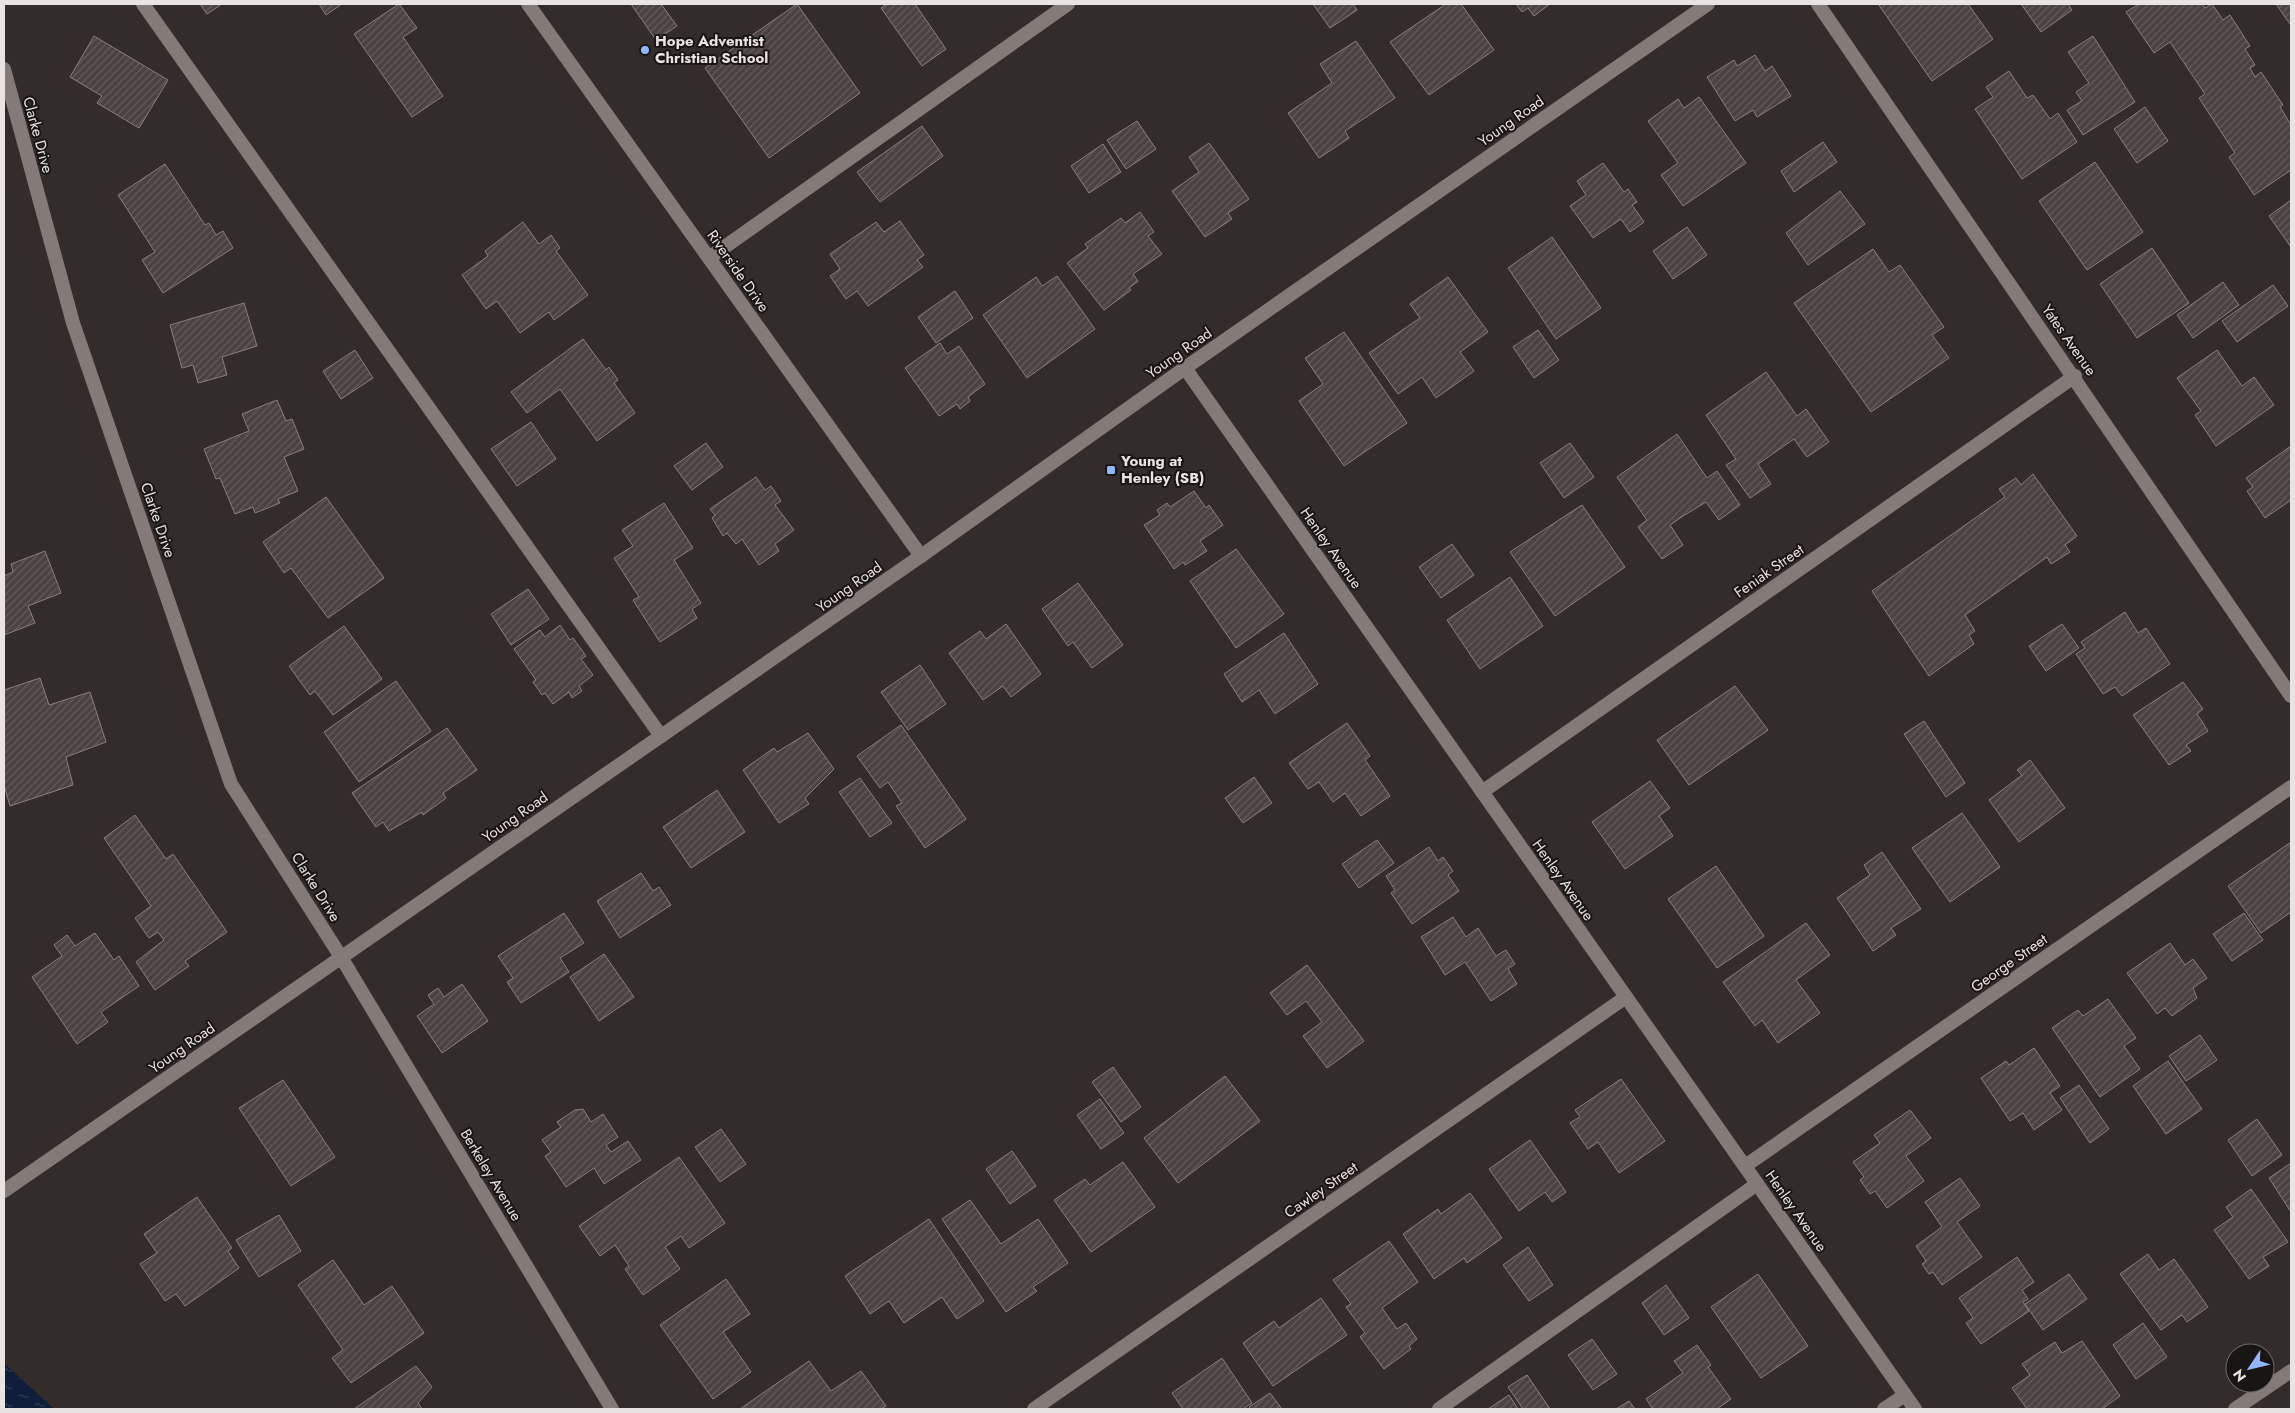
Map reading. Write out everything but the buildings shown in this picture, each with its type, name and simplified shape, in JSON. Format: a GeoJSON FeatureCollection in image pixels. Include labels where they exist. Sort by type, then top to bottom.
{"type":"FeatureCollection","features":[{"type":"Feature","properties":{"kind":"street"},"geometry":{"type":"LineString","coordinates":[[142,4],[661,736]]}},
{"type":"Feature","properties":{"kind":"street","name":"Riverside Drive"},"geometry":{"type":"LineString","coordinates":[[528,4],[922,556]]}},
{"type":"Feature","properties":{"kind":"street"},"geometry":{"type":"LineString","coordinates":[[709,258],[1068,4]]}},
{"type":"Feature","properties":{"kind":"street","name":"Yates Avenue"},"geometry":{"type":"LineString","coordinates":[[1818,4],[2075,376],[2291,696]]}},
{"type":"Feature","properties":{"kind":"street","name":"Young Road"},"geometry":{"type":"LineString","coordinates":[[9,1188],[922,556],[1185,368],[1702,5]]}},
{"type":"Feature","properties":{"kind":"street","name":"Clarke Drive"},"geometry":{"type":"LineString","coordinates":[[4,69],[73,323],[232,784],[342,957]]}},
{"type":"Feature","properties":{"kind":"street","name":"Henley Avenue"},"geometry":{"type":"LineString","coordinates":[[1185,368],[1915,1409]]}},
{"type":"Feature","properties":{"kind":"street","name":"Feniak Street"},"geometry":{"type":"LineString","coordinates":[[1482,792],[2075,376]]}},
{"type":"Feature","properties":{"kind":"street","name":"George Street"},"geometry":{"type":"LineString","coordinates":[[1745,1166],[2291,787]]}},
{"type":"Feature","properties":{"kind":"street","name":"Berkeley Avenue"},"geometry":{"type":"LineString","coordinates":[[342,957],[612,1409]]}},
{"type":"Feature","properties":{"kind":"street","name":"Cawley Street"},"geometry":{"type":"LineString","coordinates":[[1034,1409],[1626,997]]}},
{"type":"Feature","properties":{"kind":"street"},"geometry":{"type":"LineString","coordinates":[[1439,1409],[1757,1184]]}},
{"type":"Feature","properties":{"kind":"street"},"geometry":{"type":"LineString","coordinates":[[2235,1409],[2291,1371]]}},
{"type":"Feature","properties":{"kind":"street"},"geometry":{"type":"LineString","coordinates":[[1884,1409],[1905,1395]]}},
{"type":"Feature","properties":{"kind":"water"},"geometry":{"type":"Polygon","coordinates":[[[4,1363],[54,1409],[4,1409],[4,1363]]]}},
{"type":"Feature","properties":{"kind":"place","name":"Hope Adventist Christian School"},"geometry":{"type":"Point","coordinates":[645,50]}},
{"type":"Feature","properties":{"kind":"place","name":"Young at Henley (SB)"},"geometry":{"type":"Point","coordinates":[1111,470]}}]}
